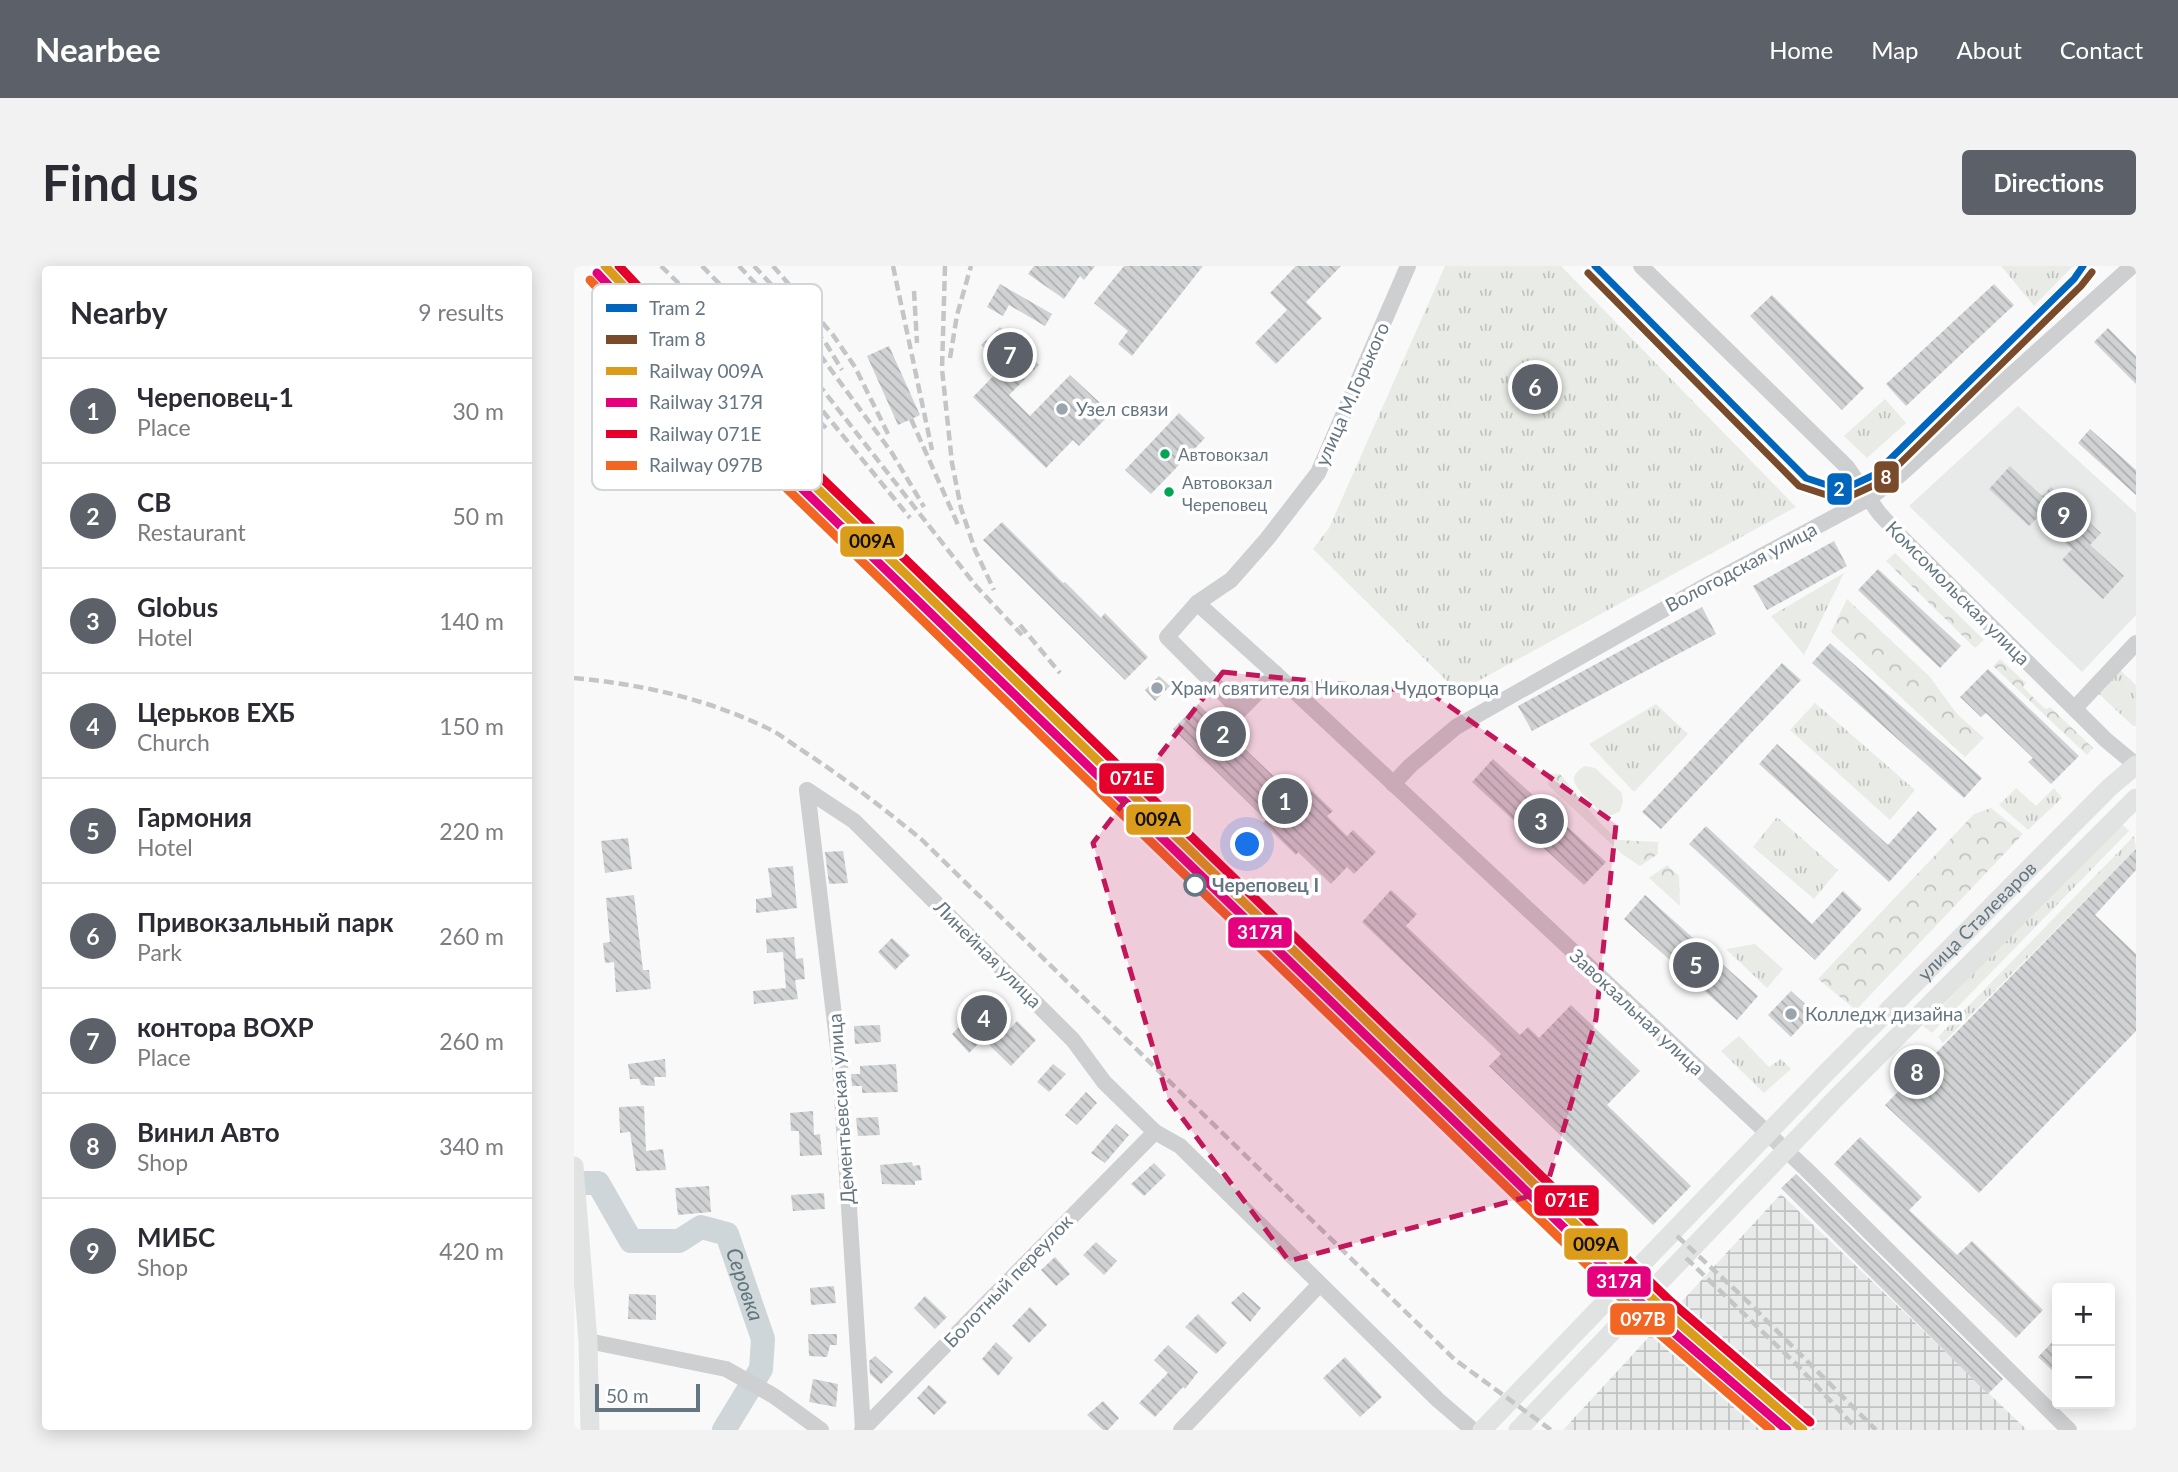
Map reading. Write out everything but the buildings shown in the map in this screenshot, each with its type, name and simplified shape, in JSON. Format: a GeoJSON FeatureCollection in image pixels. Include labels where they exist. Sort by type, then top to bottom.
{"type":"FeatureCollection","features":[{"type":"Feature","properties":{"kind":"main road","name":"улица Сталеваров"},"geometry":{"type":"LineString","coordinates":[[1482,1430],[1821,1079],[2110,787],[2136,766]]}},
{"type":"Feature","properties":{"kind":"main road","name":"улица Сталеваров"},"geometry":{"type":"LineString","coordinates":[[1518,1430],[1838,1096],[2136,798]]}},
{"type":"Feature","properties":{"kind":"main road"},"geometry":{"type":"LineString","coordinates":[[574,1166],[588,1341],[590,1430]]}},
{"type":"Feature","properties":{"kind":"street","name":"улица М.Горького"},"geometry":{"type":"LineString","coordinates":[[1276,674],[1240,710],[1167,637],[1197,603],[1231,580],[1318,473],[1408,266]]}},
{"type":"Feature","properties":{"kind":"street","name":"Комсомольская улица"},"geometry":{"type":"LineString","coordinates":[[1641,266],[1847,467],[1868,499],[1898,534],[2136,766]]}},
{"type":"Feature","properties":{"kind":"street","name":"Вологодская улица"},"geometry":{"type":"LineString","coordinates":[[1393,784],[1411,765],[1457,727],[1707,584],[1868,499],[1900,474],[2132,266]]}},
{"type":"Feature","properties":{"kind":"street","name":"Завокзальная улица"},"geometry":{"type":"LineString","coordinates":[[1197,603],[1806,1169],[2069,1430]]}},
{"type":"Feature","properties":{"kind":"street"},"geometry":{"type":"LineString","coordinates":[[2075,708],[2136,643]]}},
{"type":"Feature","properties":{"kind":"street","name":"Линейная улица"},"geometry":{"type":"LineString","coordinates":[[807,790],[864,830],[1073,1040],[1104,1083],[1155,1132],[1180,1146],[1438,1400],[1473,1430]]}},
{"type":"Feature","properties":{"kind":"street","name":"Дементьевская улица"},"geometry":{"type":"LineString","coordinates":[[807,790],[840,1065],[862,1429]]}},
{"type":"Feature","properties":{"kind":"street","name":"Болотный переулок"},"geometry":{"type":"LineString","coordinates":[[862,1429],[1155,1132]]}},
{"type":"Feature","properties":{"kind":"street"},"geometry":{"type":"LineString","coordinates":[[1181,1430],[1320,1284]]}},
{"type":"Feature","properties":{"kind":"street"},"geometry":{"type":"LineString","coordinates":[[588,1341],[726,1369],[774,1396],[821,1430]]}},
{"type":"Feature","properties":{"kind":"highlighted area"},"geometry":{"type":"Polygon","coordinates":[[[1223,672],[1431,693],[1616,824],[1596,1019],[1545,1192],[1289,1261],[1168,1099],[1093,843],[1223,672]]]}},
{"type":"Feature","properties":{"kind":"shaded area"},"geometry":{"type":"Polygon","coordinates":[[[2018,406],[2136,513],[2136,615],[2082,672],[1909,506],[2018,406]]]}},
{"type":"Feature","properties":{"kind":"shaded area"},"geometry":{"type":"Polygon","coordinates":[[[1781,1194],[2027,1430],[1563,1430],[1781,1194]]]}},
{"type":"Feature","properties":{"kind":"green space"},"geometry":{"type":"Polygon","coordinates":[[[1445,266],[1561,266],[1796,507],[1458,692],[1313,549],[1329,528],[1445,266]]]}},
{"type":"Feature","properties":{"kind":"green space"},"geometry":{"type":"Polygon","coordinates":[[[2001,266],[2073,266],[2034,306],[2001,266]]]}},
{"type":"Feature","properties":{"kind":"green space"},"geometry":{"type":"Polygon","coordinates":[[[1885,399],[1906,423],[1867,458],[1844,436],[1885,399]]]}},
{"type":"Feature","properties":{"kind":"green space"},"geometry":{"type":"Polygon","coordinates":[[[1895,553],[1984,640],[1975,648],[1886,561],[1895,553]]]}},
{"type":"Feature","properties":{"kind":"green space"},"geometry":{"type":"Polygon","coordinates":[[[1844,573],[1804,655],[1771,616],[1844,573]]]}},
{"type":"Feature","properties":{"kind":"green space"},"geometry":{"type":"Polygon","coordinates":[[[1847,599],[1930,677],[1957,714],[1984,738],[1965,757],[1831,632],[1847,599]]]}},
{"type":"Feature","properties":{"kind":"green space"},"geometry":{"type":"Polygon","coordinates":[[[2000,659],[2026,683],[2023,687],[2043,707],[2050,707],[2093,748],[2087,755],[1993,666],[2000,659]]]}},
{"type":"Feature","properties":{"kind":"green space"},"geometry":{"type":"Polygon","coordinates":[[[2119,669],[2136,685],[2136,726],[2097,692],[2119,669]]]}},
{"type":"Feature","properties":{"kind":"green space"},"geometry":{"type":"Polygon","coordinates":[[[1815,703],[1915,790],[1890,820],[1790,730],[1815,703]]]}},
{"type":"Feature","properties":{"kind":"green space"},"geometry":{"type":"Polygon","coordinates":[[[1656,704],[1688,734],[1634,792],[1589,744],[1656,704]]]}},
{"type":"Feature","properties":{"kind":"green space"},"geometry":{"type":"Polygon","coordinates":[[[1585,766],[1595,768],[1622,793],[1620,811],[1610,815],[1602,813],[1578,789],[1575,775],[1585,766]]]}},
{"type":"Feature","properties":{"kind":"green space"},"geometry":{"type":"Polygon","coordinates":[[[1550,774],[1560,774],[1600,823],[1618,840],[1658,842],[1658,854],[1640,866],[1622,854],[1548,785],[1550,774]]]}},
{"type":"Feature","properties":{"kind":"green space"},"geometry":{"type":"Polygon","coordinates":[[[2016,788],[2036,806],[2054,788],[2062,798],[2028,830],[1999,805],[2016,788]]]}},
{"type":"Feature","properties":{"kind":"green space"},"geometry":{"type":"Polygon","coordinates":[[[1991,808],[2023,834],[1856,1010],[1818,979],[1974,814],[1991,808]]]}},
{"type":"Feature","properties":{"kind":"green space"},"geometry":{"type":"Polygon","coordinates":[[[1777,817],[1838,870],[1814,899],[1753,847],[1777,817]]]}},
{"type":"Feature","properties":{"kind":"green space"},"geometry":{"type":"Polygon","coordinates":[[[2120,822],[2129,831],[1932,1033],[1923,1026],[2120,822]]]}},
{"type":"Feature","properties":{"kind":"green space"},"geometry":{"type":"Polygon","coordinates":[[[2134,836],[2136,849],[1943,1043],[1938,1037],[2134,836]]]}},
{"type":"Feature","properties":{"kind":"green space"},"geometry":{"type":"Polygon","coordinates":[[[1667,865],[1679,876],[1680,906],[1649,878],[1667,865]]]}},
{"type":"Feature","properties":{"kind":"green space"},"geometry":{"type":"Polygon","coordinates":[[[1755,944],[1783,969],[1767,988],[1726,949],[1755,944]]]}},
{"type":"Feature","properties":{"kind":"green space"},"geometry":{"type":"Polygon","coordinates":[[[1739,1036],[1769,1067],[1781,1059],[1791,1069],[1764,1093],[1721,1051],[1739,1036]]]}},
{"type":"Feature","properties":{"kind":"waterway","name":"Серовка"},"geometry":{"type":"LineString","coordinates":[[574,1183],[598,1183],[631,1241],[679,1241],[701,1227],[727,1234],[763,1339],[761,1369],[724,1430]]}},
{"type":"Feature","properties":{"kind":"railway"},"geometry":{"type":"LineString","coordinates":[[661,266],[679,284]]}},
{"type":"Feature","properties":{"kind":"railway"},"geometry":{"type":"LineString","coordinates":[[702,266],[720,284]]}},
{"type":"Feature","properties":{"kind":"railway"},"geometry":{"type":"LineString","coordinates":[[739,266],[756,284]]}},
{"type":"Feature","properties":{"kind":"railway"},"geometry":{"type":"LineString","coordinates":[[754,266],[771,284]]}},
{"type":"Feature","properties":{"kind":"railway"},"geometry":{"type":"LineString","coordinates":[[773,266],[789,284]]}},
{"type":"Feature","properties":{"kind":"railway"},"geometry":{"type":"LineString","coordinates":[[893,266],[932,450]]}},
{"type":"Feature","properties":{"kind":"railway"},"geometry":{"type":"LineString","coordinates":[[945,266],[942,369],[952,463],[961,508],[975,550],[994,590]]}},
{"type":"Feature","properties":{"kind":"railway"},"geometry":{"type":"LineString","coordinates":[[950,358],[957,315],[971,266]]}},
{"type":"Feature","properties":{"kind":"railway"},"geometry":{"type":"LineString","coordinates":[[914,291],[917,343]]}},
{"type":"Feature","properties":{"kind":"railway"},"geometry":{"type":"LineString","coordinates":[[822,322],[855,367],[890,438]]}},
{"type":"Feature","properties":{"kind":"railway"},"geometry":{"type":"LineString","coordinates":[[822,339],[842,370]]}},
{"type":"Feature","properties":{"kind":"railway"},"geometry":{"type":"LineString","coordinates":[[822,358],[892,453],[924,507]]}},
{"type":"Feature","properties":{"kind":"railway"},"geometry":{"type":"LineString","coordinates":[[822,389],[976,586],[1022,635]]}},
{"type":"Feature","properties":{"kind":"railway"},"geometry":{"type":"LineString","coordinates":[[822,410],[910,518]]}},
{"type":"Feature","properties":{"kind":"railway"},"geometry":{"type":"LineString","coordinates":[[911,419],[959,527]]}},
{"type":"Feature","properties":{"kind":"railway"},"geometry":{"type":"LineString","coordinates":[[822,424],[826,428]]}},
{"type":"Feature","properties":{"kind":"railway"},"geometry":{"type":"LineString","coordinates":[[1020,625],[1060,673]]}},
{"type":"Feature","properties":{"kind":"railway"},"geometry":{"type":"LineString","coordinates":[[574,678],[671,694],[742,717],[780,735],[879,805],[921,839],[1454,1359],[1551,1430]]}},
{"type":"Feature","properties":{"kind":"railway"},"geometry":{"type":"LineString","coordinates":[[1677,1236],[1744,1298],[1876,1430]]}},
{"type":"Feature","properties":{"kind":"railway"},"geometry":{"type":"LineString","coordinates":[[1686,1258],[1796,1364],[1854,1426]]}},
{"type":"Feature","properties":{"kind":"tram line","name":"2"},"geometry":{"type":"LineString","coordinates":[[1595,266],[1806,478],[1842,490],[1874,475],[2074,279],[2083,266]]}},
{"type":"Feature","properties":{"kind":"tram line","name":"8"},"geometry":{"type":"LineString","coordinates":[[1588,273],[1799,486],[1842,500],[1881,482],[2081,286],[2092,272]]}},
{"type":"Feature","properties":{"kind":"rail line","name":"009А"},"geometry":{"type":"LineString","coordinates":[[605,266],[622,284]]}},
{"type":"Feature","properties":{"kind":"rail line","name":"071Е"},"geometry":{"type":"LineString","coordinates":[[619,266],[636,284]]}},
{"type":"Feature","properties":{"kind":"rail line","name":"317Я"},"geometry":{"type":"LineString","coordinates":[[597,273],[607,284]]}},
{"type":"Feature","properties":{"kind":"rail line","name":"097В"},"geometry":{"type":"LineString","coordinates":[[590,280],[594,284]]}},
{"type":"Feature","properties":{"kind":"rail line","name":"071Е"},"geometry":{"type":"LineString","coordinates":[[822,478],[1670,1301],[1810,1422]]}},
{"type":"Feature","properties":{"kind":"rail line","name":"097В"},"geometry":{"type":"LineString","coordinates":[[788,490],[1648,1324],[1771,1430]]}},
{"type":"Feature","properties":{"kind":"rail line","name":"317Я"},"geometry":{"type":"LineString","coordinates":[[804,490],[1656,1317],[1787,1430]]}},
{"type":"Feature","properties":{"kind":"rail line","name":"009А"},"geometry":{"type":"LineString","coordinates":[[819,490],[1663,1309],[1803,1430]]}},
{"type":"Feature","properties":{"kind":"place","name":"контора ВОХР"},"geometry":{"type":"Point","coordinates":[1010,355]}},
{"type":"Feature","properties":{"kind":"place","name":"Привокзальный парк"},"geometry":{"type":"Point","coordinates":[1535,387]}},
{"type":"Feature","properties":{"kind":"place","name":"Узел связи"},"geometry":{"type":"Point","coordinates":[1062,409]}},
{"type":"Feature","properties":{"kind":"place","name":"Автовокзал"},"geometry":{"type":"Point","coordinates":[1165,454]}},
{"type":"Feature","properties":{"kind":"place","name":"Автовокзал Череповец"},"geometry":{"type":"Point","coordinates":[1169,492]}},
{"type":"Feature","properties":{"kind":"place","name":"МИБС"},"geometry":{"type":"Point","coordinates":[2064,515]}},
{"type":"Feature","properties":{"kind":"place","name":"Храм святителя Николая Чудотворца"},"geometry":{"type":"Point","coordinates":[1157,688]}},
{"type":"Feature","properties":{"kind":"place","name":"СВ"},"geometry":{"type":"Point","coordinates":[1223,734]}},
{"type":"Feature","properties":{"kind":"place","name":"Череповец-1"},"geometry":{"type":"Point","coordinates":[1285,801]}},
{"type":"Feature","properties":{"kind":"place","name":"Globus"},"geometry":{"type":"Point","coordinates":[1541,821]}},
{"type":"Feature","properties":{"kind":"place","name":"Череповец I"},"geometry":{"type":"Point","coordinates":[1195,885]}},
{"type":"Feature","properties":{"kind":"place","name":"Гармония"},"geometry":{"type":"Point","coordinates":[1696,965]}},
{"type":"Feature","properties":{"kind":"place","name":"Колледж дизайна"},"geometry":{"type":"Point","coordinates":[1791,1014]}},
{"type":"Feature","properties":{"kind":"place","name":"Церьков ЕХБ"},"geometry":{"type":"Point","coordinates":[984,1018]}},
{"type":"Feature","properties":{"kind":"place","name":"Винил Авто"},"geometry":{"type":"Point","coordinates":[1917,1072]}}]}
